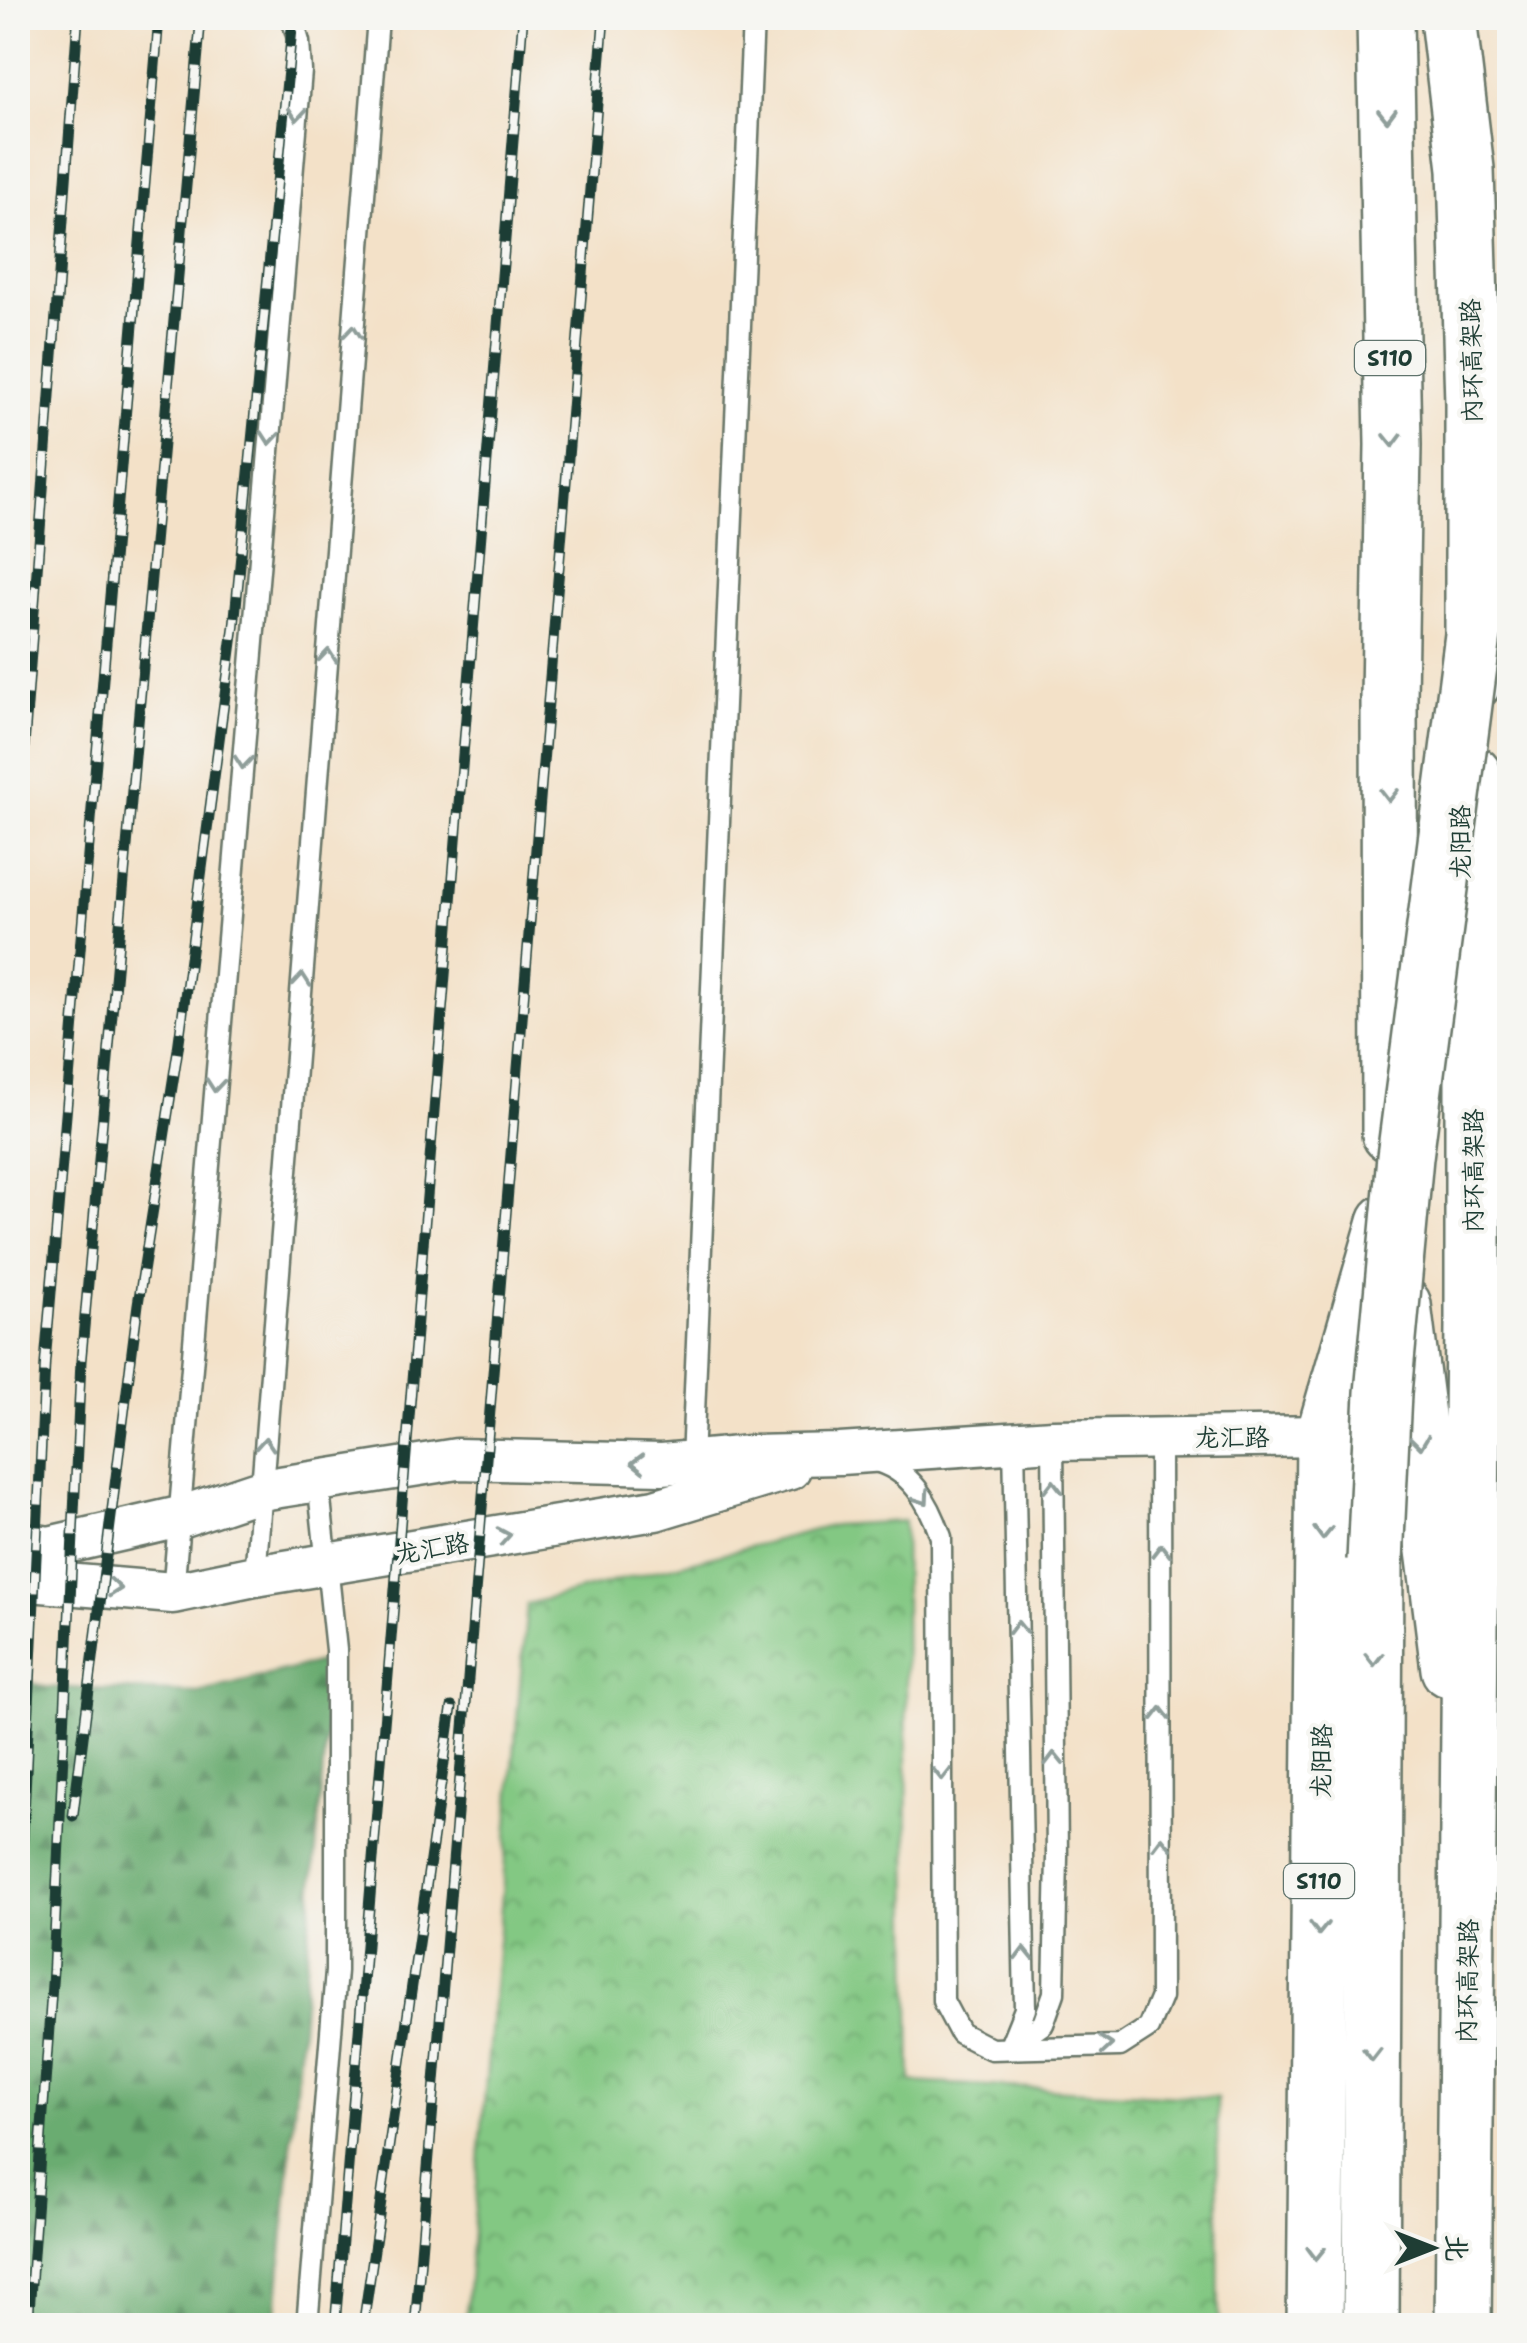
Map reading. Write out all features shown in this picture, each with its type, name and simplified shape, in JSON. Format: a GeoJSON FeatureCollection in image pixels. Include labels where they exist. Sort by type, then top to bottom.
{"type":"FeatureCollection","features":[{"type":"Feature","properties":{"kind":"main road","name":"龙阳路"},"geometry":{"type":"LineString","coordinates":[[1384,18],[1393,445],[1389,698],[1390,1207],[1448,1669]]}},
{"type":"Feature","properties":{"kind":"main road","name":"龙阳路"},"geometry":{"type":"LineString","coordinates":[[1423,18],[1440,87],[1452,204],[1458,405],[1460,1435],[1458,1554],[1448,1669],[1443,2326]]}},
{"type":"Feature","properties":{"kind":"main road","name":"内环高架路"},"geometry":{"type":"LineString","coordinates":[[1448,18],[1466,169],[1473,403],[1473,1324],[1464,2326]]}},
{"type":"Feature","properties":{"kind":"main road"},"geometry":{"type":"LineString","coordinates":[[1371,2326],[1375,1562],[1383,1393],[1405,1157],[1473,635]]}},
{"type":"Feature","properties":{"kind":"main road","name":"龙阳路"},"geometry":{"type":"LineString","coordinates":[[1315,2326],[1324,1436],[1390,1207]]}},
{"type":"Feature","properties":{"kind":"main road"},"geometry":{"type":"LineString","coordinates":[[1324,1436],[1448,1669]]}},
{"type":"Feature","properties":{"kind":"street","name":"龙汇路"},"geometry":{"type":"LineString","coordinates":[[18,1542],[49,1547],[180,1517],[262,1490],[457,1459],[662,1464],[1033,1441],[1324,1436]]}},
{"type":"Feature","properties":{"kind":"street","name":"龙汇路"},"geometry":{"type":"LineString","coordinates":[[18,1580],[173,1593],[655,1510],[840,1454]]}},
{"type":"Feature","properties":{"kind":"lane"},"geometry":{"type":"LineString","coordinates":[[173,1593],[300,71],[299,42],[292,18]]}},
{"type":"Feature","properties":{"kind":"lane"},"geometry":{"type":"LineString","coordinates":[[255,1576],[378,18]]}},
{"type":"Feature","properties":{"kind":"lane"},"geometry":{"type":"LineString","coordinates":[[692,1461],[753,18]]}},
{"type":"Feature","properties":{"kind":"lane"},"geometry":{"type":"LineString","coordinates":[[840,1454],[882,1462],[912,1482],[930,1504],[942,1537],[943,2000],[960,2033],[991,2049],[1120,2046],[1148,2028],[1162,1998],[1160,1438]]}},
{"type":"Feature","properties":{"kind":"lane"},"geometry":{"type":"LineString","coordinates":[[1009,2048],[1025,2009],[1033,1441]]}},
{"type":"Feature","properties":{"kind":"lane"},"geometry":{"type":"LineString","coordinates":[[1009,2048],[1043,2024],[1054,1993],[1056,1856],[1033,1441]]}},
{"type":"Feature","properties":{"kind":"lane"},"geometry":{"type":"LineString","coordinates":[[306,2326],[336,1971],[336,1650],[318,1480]]}},
{"type":"Feature","properties":{"kind":"green space"},"geometry":{"type":"Polygon","coordinates":[[[904,1521],[911,2082],[1217,2098],[1219,2325],[465,2325],[527,1604],[834,1525],[904,1521]]]}},
{"type":"Feature","properties":{"kind":"green space"},"geometry":{"type":"Polygon","coordinates":[[[332,1659],[276,2325],[18,2326],[18,1678],[44,1687],[198,1693],[332,1659]]]}},
{"type":"Feature","properties":{"kind":"railway"},"geometry":{"type":"LineString","coordinates":[[18,827],[78,18]]}},
{"type":"Feature","properties":{"kind":"railway"},"geometry":{"type":"LineString","coordinates":[[18,1944],[45,1363],[159,18]]}},
{"type":"Feature","properties":{"kind":"railway"},"geometry":{"type":"LineString","coordinates":[[28,2326],[53,1970],[81,1361],[201,18]]}},
{"type":"Feature","properties":{"kind":"railway"},"geometry":{"type":"LineString","coordinates":[[73,1816],[138,1304],[178,1049],[234,627],[293,18]]}},
{"type":"Feature","properties":{"kind":"railway"},"geometry":{"type":"LineString","coordinates":[[335,2326],[523,18]]}},
{"type":"Feature","properties":{"kind":"railway"},"geometry":{"type":"LineString","coordinates":[[415,2326],[604,18]]}},
{"type":"Feature","properties":{"kind":"railway"},"geometry":{"type":"LineString","coordinates":[[363,2326],[452,1707]]}}]}
